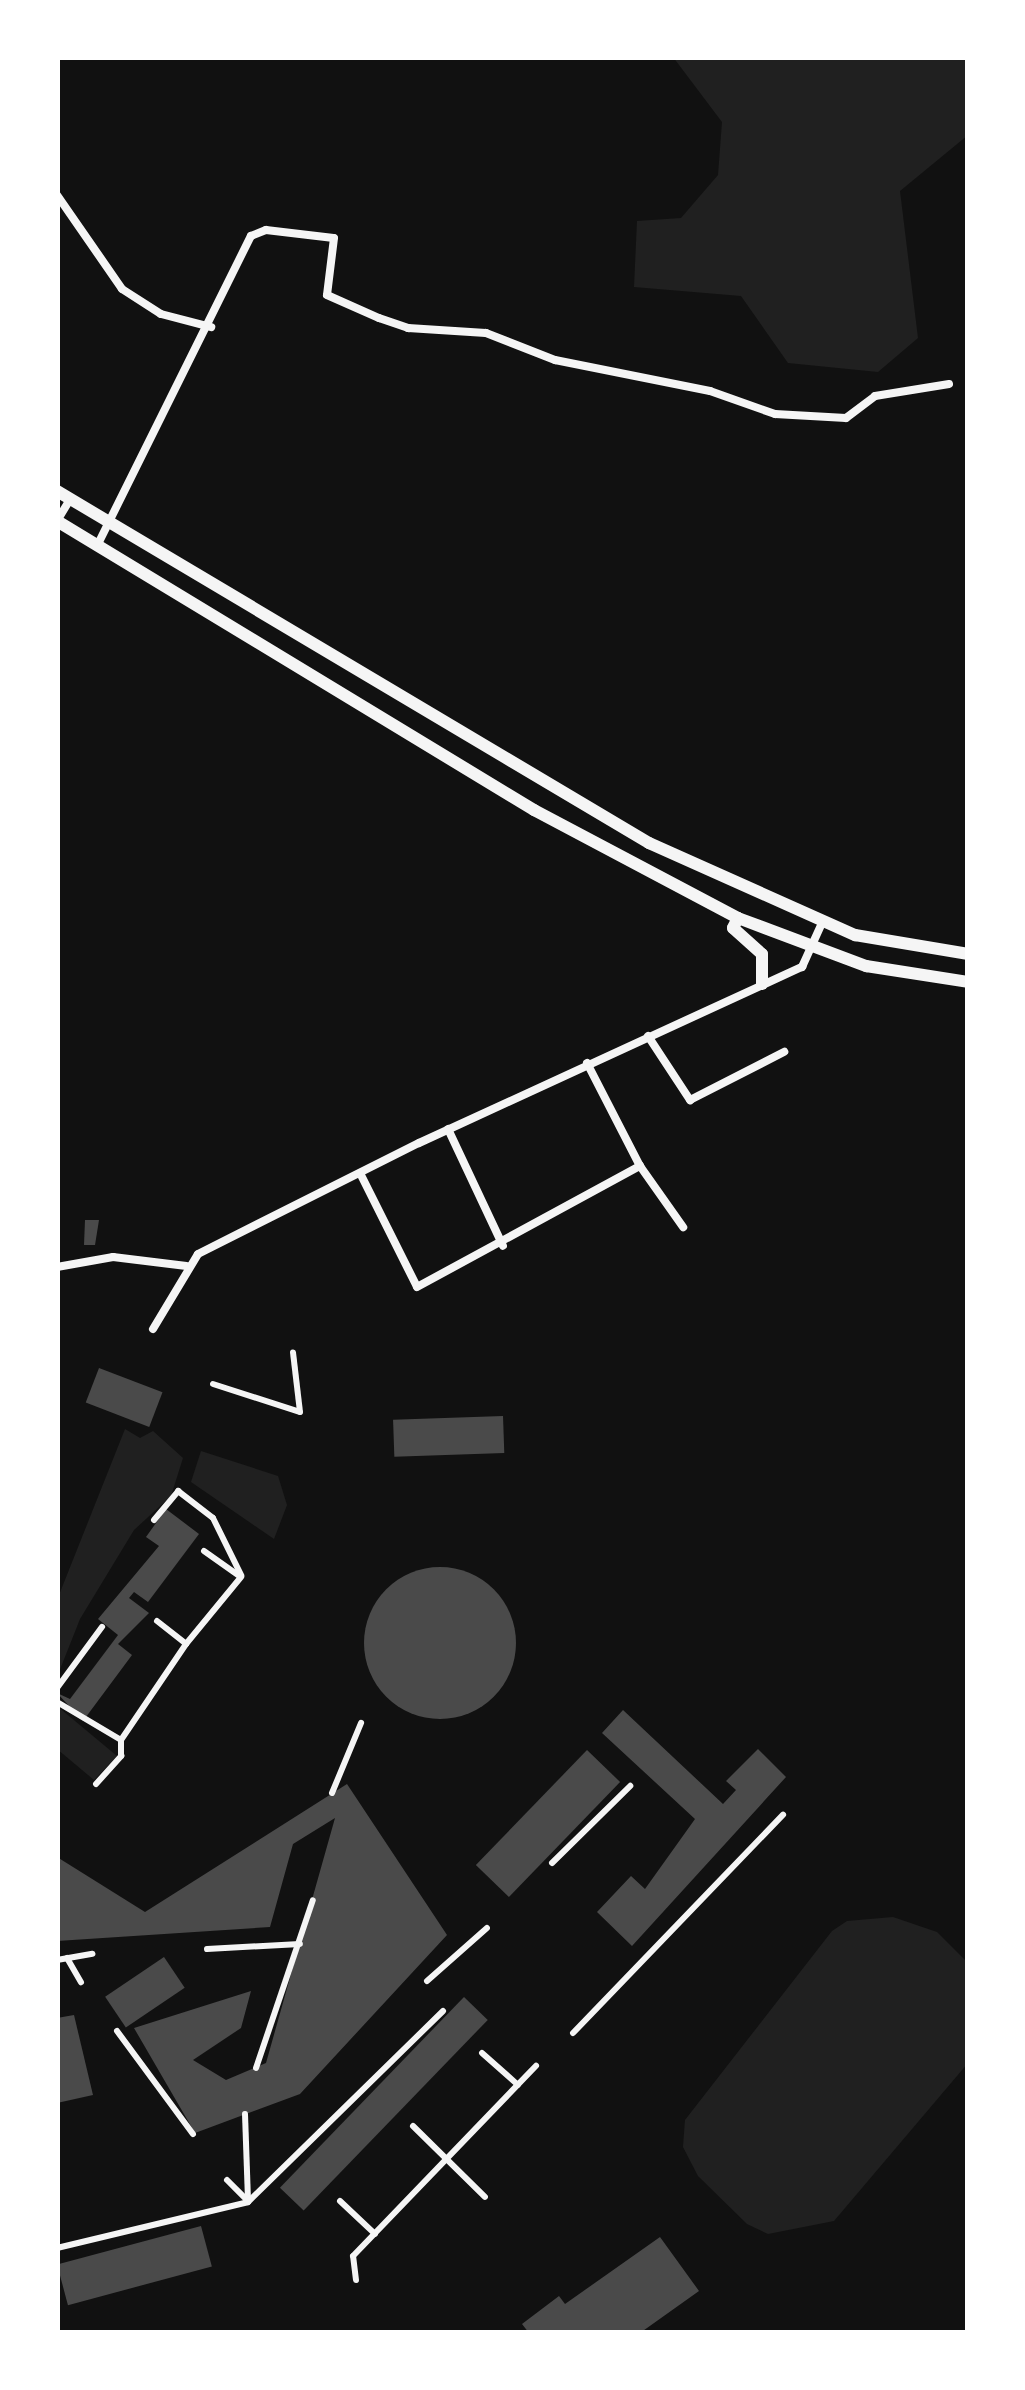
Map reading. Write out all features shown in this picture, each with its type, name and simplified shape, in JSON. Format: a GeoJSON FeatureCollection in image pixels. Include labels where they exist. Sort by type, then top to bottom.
{"type":"FeatureCollection","features":[{"type":"Feature","properties":{"kind":"main road"},"geometry":{"type":"LineString","coordinates":[[57,490],[649,843],[822,923],[968,954]]}},
{"type":"Feature","properties":{"kind":"main road"},"geometry":{"type":"LineString","coordinates":[[57,521],[495,788],[738,917],[811,947],[904,974],[968,982]]}},
{"type":"Feature","properties":{"kind":"main road"},"geometry":{"type":"LineString","coordinates":[[738,917],[733,928],[762,954],[762,984]]}},
{"type":"Feature","properties":{"kind":"street"},"geometry":{"type":"LineString","coordinates":[[57,195],[122,289],[161,314],[211,327]]}},
{"type":"Feature","properties":{"kind":"street"},"geometry":{"type":"LineString","coordinates":[[98,544],[211,327],[251,236],[307,232],[334,238],[327,295],[408,328],[486,333],[555,360],[710,391],[775,414],[846,418],[875,396],[949,384]]}},
{"type":"Feature","properties":{"kind":"street"},"geometry":{"type":"LineString","coordinates":[[57,521],[70,499]]}},
{"type":"Feature","properties":{"kind":"street"},"geometry":{"type":"LineString","coordinates":[[153,1329],[187,1266],[448,1129],[802,967],[822,923]]}},
{"type":"Feature","properties":{"kind":"street"},"geometry":{"type":"LineString","coordinates":[[648,1036],[690,1100],[784,1052]]}},
{"type":"Feature","properties":{"kind":"street"},"geometry":{"type":"LineString","coordinates":[[587,1064],[640,1166],[683,1227]]}},
{"type":"Feature","properties":{"kind":"street"},"geometry":{"type":"LineString","coordinates":[[448,1129],[503,1246]]}},
{"type":"Feature","properties":{"kind":"street"},"geometry":{"type":"LineString","coordinates":[[360,1173],[418,1287],[503,1246],[640,1166]]}},
{"type":"Feature","properties":{"kind":"street"},"geometry":{"type":"LineString","coordinates":[[57,1267],[113,1257],[187,1266]]}},
{"type":"Feature","properties":{"kind":"street"},"geometry":{"type":"LineString","coordinates":[[213,1384],[300,1412],[292,1352]]}},
{"type":"Feature","properties":{"kind":"street"},"geometry":{"type":"LineString","coordinates":[[154,1520],[178,1491],[224,1532],[241,1577]]}},
{"type":"Feature","properties":{"kind":"street"},"geometry":{"type":"LineString","coordinates":[[204,1551],[241,1577]]}},
{"type":"Feature","properties":{"kind":"street"},"geometry":{"type":"LineString","coordinates":[[96,1784],[121,1756],[121,1740],[186,1645],[241,1577]]}},
{"type":"Feature","properties":{"kind":"street"},"geometry":{"type":"LineString","coordinates":[[157,1621],[186,1645]]}},
{"type":"Feature","properties":{"kind":"street"},"geometry":{"type":"LineString","coordinates":[[57,1688],[102,1627]]}},
{"type":"Feature","properties":{"kind":"street"},"geometry":{"type":"LineString","coordinates":[[57,1702],[121,1740]]}},
{"type":"Feature","properties":{"kind":"street"},"geometry":{"type":"LineString","coordinates":[[332,1793],[361,1723]]}},
{"type":"Feature","properties":{"kind":"street"},"geometry":{"type":"LineString","coordinates":[[552,1863],[630,1786]]}},
{"type":"Feature","properties":{"kind":"street"},"geometry":{"type":"LineString","coordinates":[[573,2033],[783,1816]]}},
{"type":"Feature","properties":{"kind":"street"},"geometry":{"type":"LineString","coordinates":[[256,2068],[313,1900]]}},
{"type":"Feature","properties":{"kind":"street"},"geometry":{"type":"LineString","coordinates":[[427,1981],[487,1928]]}},
{"type":"Feature","properties":{"kind":"street"},"geometry":{"type":"LineString","coordinates":[[208,1948],[301,1944]]}},
{"type":"Feature","properties":{"kind":"street"},"geometry":{"type":"LineString","coordinates":[[57,1960],[92,1954]]}},
{"type":"Feature","properties":{"kind":"street"},"geometry":{"type":"LineString","coordinates":[[68,1958],[81,1982]]}},
{"type":"Feature","properties":{"kind":"street"},"geometry":{"type":"LineString","coordinates":[[57,2248],[248,2202],[442,2011]]}},
{"type":"Feature","properties":{"kind":"street"},"geometry":{"type":"LineString","coordinates":[[117,2031],[194,2134]]}},
{"type":"Feature","properties":{"kind":"street"},"geometry":{"type":"LineString","coordinates":[[482,2053],[518,2085]]}},
{"type":"Feature","properties":{"kind":"street"},"geometry":{"type":"LineString","coordinates":[[356,2279],[353,2256],[536,2066]]}},
{"type":"Feature","properties":{"kind":"street"},"geometry":{"type":"LineString","coordinates":[[244,2114],[248,2202]]}},
{"type":"Feature","properties":{"kind":"street"},"geometry":{"type":"LineString","coordinates":[[413,2126],[484,2197]]}},
{"type":"Feature","properties":{"kind":"street"},"geometry":{"type":"LineString","coordinates":[[226,2180],[248,2202]]}},
{"type":"Feature","properties":{"kind":"street"},"geometry":{"type":"LineString","coordinates":[[340,2201],[375,2234]]}},
{"type":"Feature","properties":{"kind":"shaded area"},"geometry":{"type":"Polygon","coordinates":[[[673,57],[968,57],[968,135],[900,191],[918,338],[878,372],[788,363],[741,296],[634,287],[637,221],[681,218],[718,175],[722,122],[673,57]]]}},
{"type":"Feature","properties":{"kind":"shaded area"},"geometry":{"type":"Polygon","coordinates":[[[125,1429],[140,1438],[153,1431],[183,1458],[171,1496],[134,1530],[80,1619],[57,1677],[57,1600],[125,1429]]]}},
{"type":"Feature","properties":{"kind":"shaded area"},"geometry":{"type":"Polygon","coordinates":[[[201,1451],[278,1476],[287,1505],[274,1539],[191,1482],[201,1451]]]}},
{"type":"Feature","properties":{"kind":"shaded area"},"geometry":{"type":"Polygon","coordinates":[[[57,1706],[117,1756],[94,1780],[57,1749],[57,1706]]]}},
{"type":"Feature","properties":{"kind":"shaded area"},"geometry":{"type":"Polygon","coordinates":[[[893,1917],[937,1932],[968,1963],[968,2063],[834,2221],[768,2234],[747,2224],[698,2176],[683,2147],[685,2120],[832,1931],[847,1921],[893,1917]]]}},
{"type":"Feature","properties":{"kind":"building"},"geometry":{"type":"Polygon","coordinates":[[[85,1220],[99,1220],[95,1245],[84,1245],[85,1220]]]}},
{"type":"Feature","properties":{"kind":"building"},"geometry":{"type":"Polygon","coordinates":[[[99,1368],[162,1392],[149,1427],[86,1403],[99,1368]]]}},
{"type":"Feature","properties":{"kind":"building"},"geometry":{"type":"Polygon","coordinates":[[[503,1416],[504,1453],[394,1457],[393,1420],[503,1416]]]}},
{"type":"Feature","properties":{"kind":"building"},"geometry":{"type":"Polygon","coordinates":[[[166,1509],[199,1534],[148,1602],[134,1592],[129,1598],[149,1613],[118,1644],[132,1655],[83,1721],[57,1693],[70,1699],[118,1635],[98,1619],[159,1546],[146,1537],[166,1509]]]}},
{"type":"Feature","properties":{"kind":"building"},"geometry":{"type":"Polygon","coordinates":[[[440,1567],[469,1572],[494,1589],[511,1614],[516,1643],[511,1672],[494,1697],[469,1714],[440,1719],[411,1714],[386,1697],[369,1672],[364,1643],[369,1614],[386,1589],[411,1572],[440,1567]]]}},
{"type":"Feature","properties":{"kind":"building"},"geometry":{"type":"Polygon","coordinates":[[[623,1710],[723,1804],[736,1790],[726,1781],[758,1749],[786,1777],[632,1946],[597,1912],[631,1876],[645,1889],[695,1819],[602,1733],[623,1710]]]}},
{"type":"Feature","properties":{"kind":"building"},"geometry":{"type":"Polygon","coordinates":[[[587,1750],[620,1782],[509,1897],[476,1865],[587,1750]]]}},
{"type":"Feature","properties":{"kind":"building"},"geometry":{"type":"Polygon","coordinates":[[[347,1784],[447,1935],[300,2094],[195,2133],[134,2028],[251,1991],[241,2028],[193,2060],[226,2080],[266,2063],[335,1818],[293,1844],[270,1927],[57,1941],[57,1857],[145,1912],[347,1784]]]}},
{"type":"Feature","properties":{"kind":"building"},"geometry":{"type":"Polygon","coordinates":[[[164,1957],[185,1988],[126,2027],[105,1997],[164,1957]]]}},
{"type":"Feature","properties":{"kind":"building"},"geometry":{"type":"Polygon","coordinates":[[[464,1997],[488,2020],[304,2211],[280,2188],[464,1997]]]}},
{"type":"Feature","properties":{"kind":"building"},"geometry":{"type":"Polygon","coordinates":[[[74,2015],[93,2095],[57,2103],[57,2018],[74,2015]]]}},
{"type":"Feature","properties":{"kind":"building"},"geometry":{"type":"Polygon","coordinates":[[[201,2226],[212,2267],[68,2305],[57,2265],[201,2226]]]}},
{"type":"Feature","properties":{"kind":"building"},"geometry":{"type":"Polygon","coordinates":[[[660,2237],[699,2291],[640,2333],[529,2333],[522,2324],[559,2296],[565,2304],[660,2237]]]}}]}
